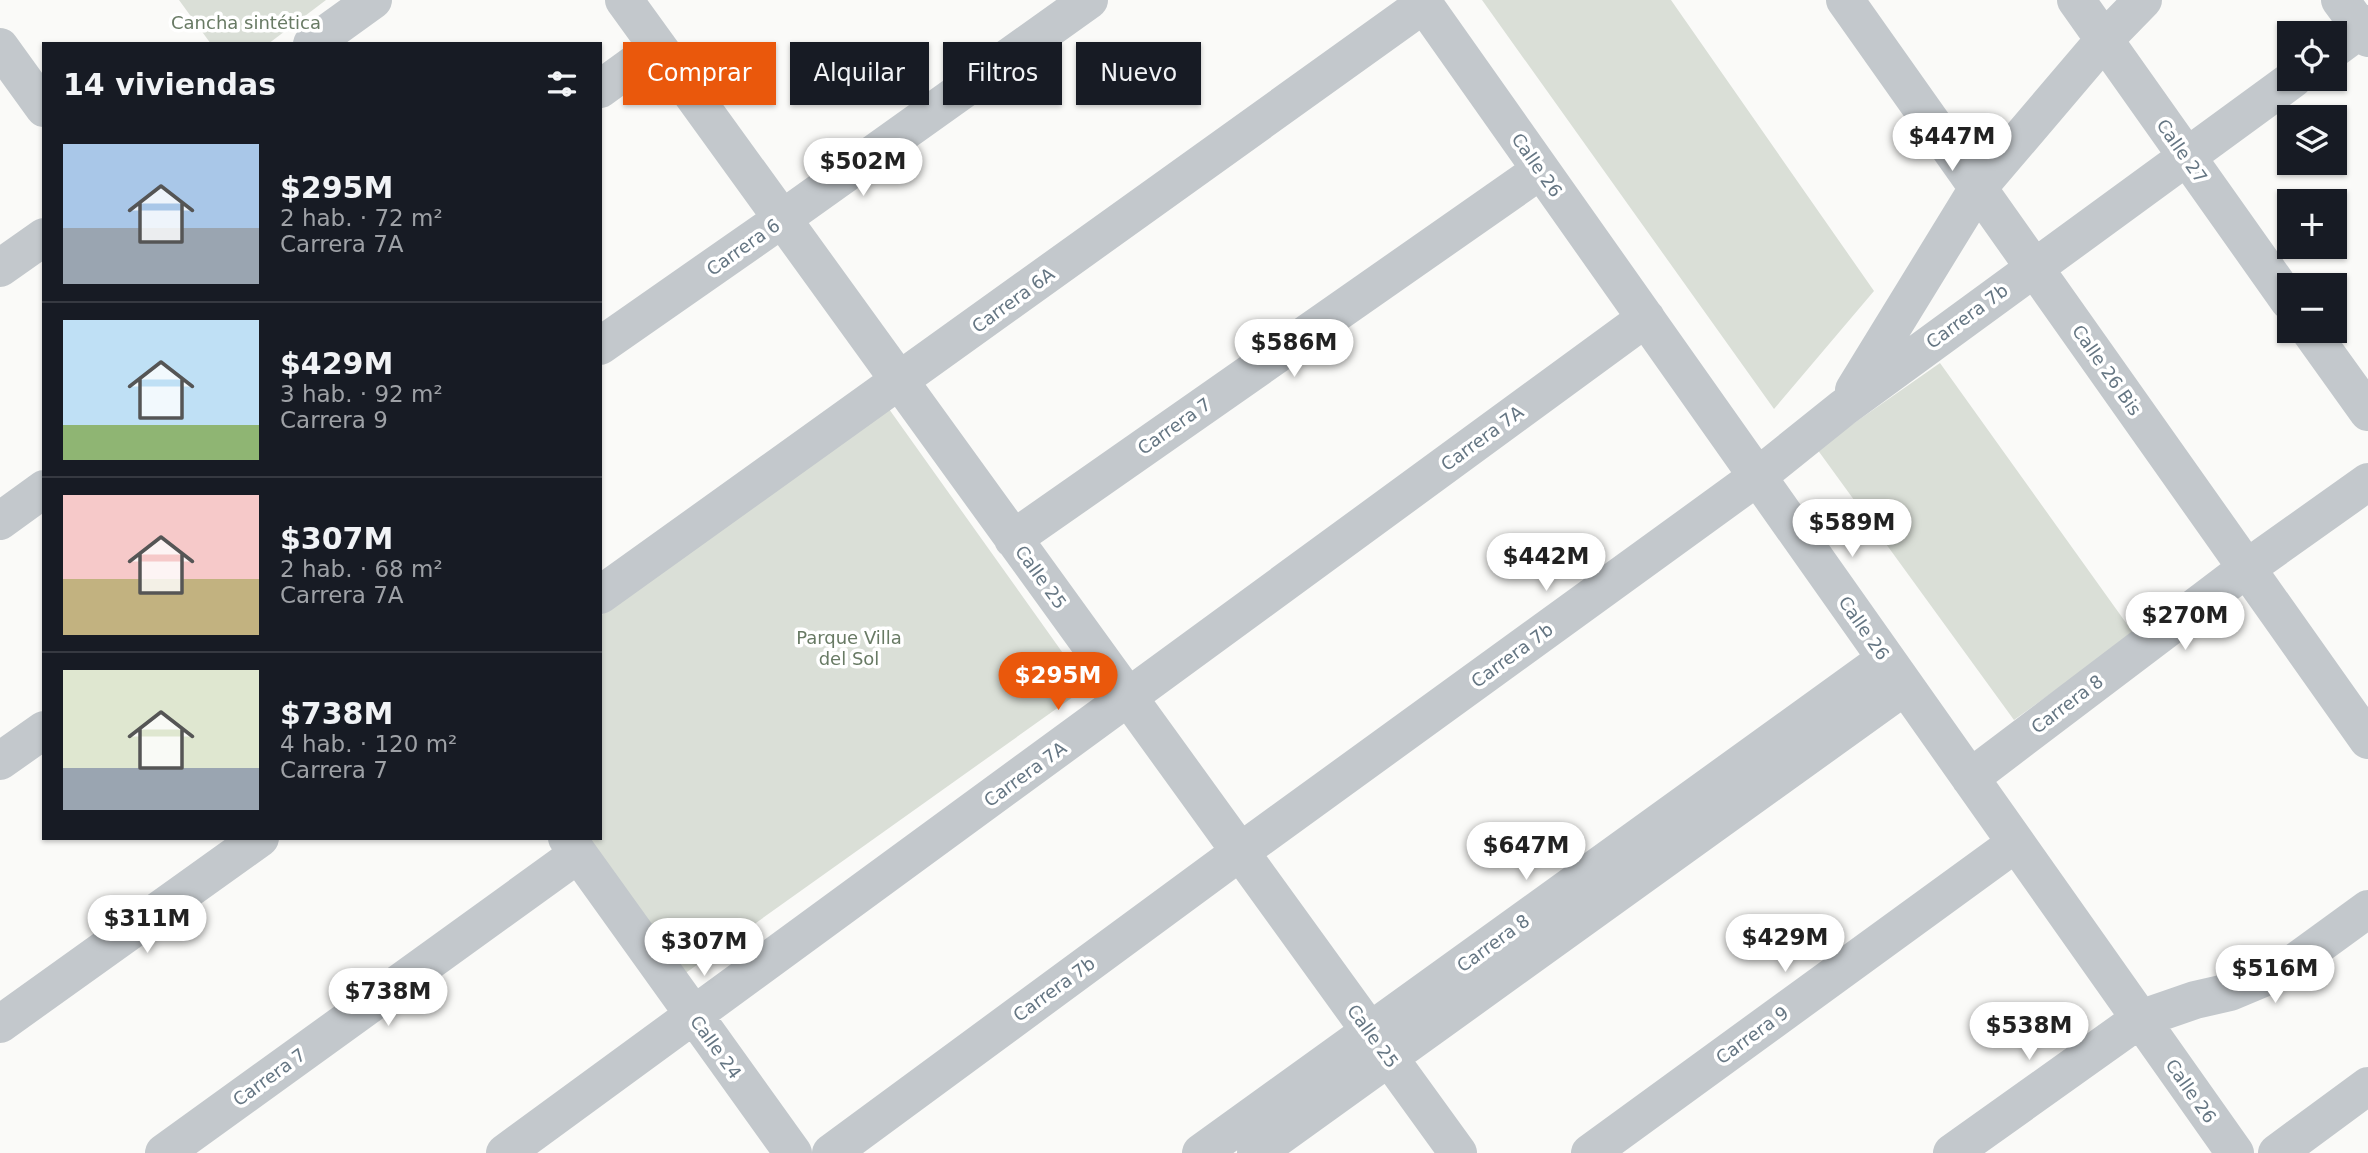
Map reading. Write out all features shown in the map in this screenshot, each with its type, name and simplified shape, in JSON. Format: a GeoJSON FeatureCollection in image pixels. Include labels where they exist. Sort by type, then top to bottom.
{"type":"FeatureCollection","features":[{"type":"Feature","properties":{"kind":"street"},"geometry":{"type":"LineString","coordinates":[[315,42],[373,0]]}},
{"type":"Feature","properties":{"kind":"street","name":"Calle 25"},"geometry":{"type":"LineString","coordinates":[[624,0],[654,42]]}},
{"type":"Feature","properties":{"kind":"street","name":"Carrera 6"},"geometry":{"type":"LineString","coordinates":[[602,345],[1089,0]]}},
{"type":"Feature","properties":{"kind":"street","name":"Calle 26 Bis"},"geometry":{"type":"LineString","coordinates":[[1845,0],[2368,740]]}},
{"type":"Feature","properties":{"kind":"street","name":"Calle 27"},"geometry":{"type":"LineString","coordinates":[[2076,0],[2277,284]]}},
{"type":"Feature","properties":{"kind":"street"},"geometry":{"type":"LineString","coordinates":[[1843,408],[1978,188],[2104,40],[2143,0]]}},
{"type":"Feature","properties":{"kind":"street","name":"Calle 26"},"geometry":{"type":"LineString","coordinates":[[1423,2],[2235,1153]]}},
{"type":"Feature","properties":{"kind":"street","name":"Carrera 6A"},"geometry":{"type":"LineString","coordinates":[[602,594],[900,382],[1423,2]]}},
{"type":"Feature","properties":{"kind":"street"},"geometry":{"type":"LineString","coordinates":[[0,47],[42,105]]}},
{"type":"Feature","properties":{"kind":"street"},"geometry":{"type":"LineString","coordinates":[[602,88],[623,72]]}},
{"type":"Feature","properties":{"kind":"street","name":"Carrera 7b"},"geometry":{"type":"LineString","coordinates":[[831,1153],[1757,477],[1843,408],[2277,90]]}},
{"type":"Feature","properties":{"kind":"street","name":"Calle 25"},"geometry":{"type":"LineString","coordinates":[[700,105],[1458,1153]]}},
{"type":"Feature","properties":{"kind":"street","name":"Carrera 7"},"geometry":{"type":"LineString","coordinates":[[1013,538],[1541,170]]}},
{"type":"Feature","properties":{"kind":"street"},"geometry":{"type":"LineString","coordinates":[[0,268],[42,237]]}},
{"type":"Feature","properties":{"kind":"street","name":"Carrera 7A"},"geometry":{"type":"LineString","coordinates":[[505,1153],[1646,318]]}},
{"type":"Feature","properties":{"kind":"street"},"geometry":{"type":"LineString","coordinates":[[2319,343],[2368,412]]}},
{"type":"Feature","properties":{"kind":"street","name":"Carrera 8"},"geometry":{"type":"LineString","coordinates":[[1970,778],[2247,568],[2368,482]]}},
{"type":"Feature","properties":{"kind":"street"},"geometry":{"type":"LineString","coordinates":[[0,520],[42,490]]}},
{"type":"Feature","properties":{"kind":"street","name":"Carrera 8"},"geometry":{"type":"LineString","coordinates":[[1201,1153],[1380,1044],[1896,673]]}},
{"type":"Feature","properties":{"kind":"street"},"geometry":{"type":"LineString","coordinates":[[0,761],[42,731]]}},
{"type":"Feature","properties":{"kind":"street"},"geometry":{"type":"LineString","coordinates":[[0,1024],[257,840]]}},
{"type":"Feature","properties":{"kind":"street","name":"Carrera 9"},"geometry":{"type":"LineString","coordinates":[[1590,1153],[2016,843]]}},
{"type":"Feature","properties":{"kind":"street","name":"Carrera 7"},"geometry":{"type":"LineString","coordinates":[[164,1153],[573,846]]}},
{"type":"Feature","properties":{"kind":"street","name":"Calle 24"},"geometry":{"type":"LineString","coordinates":[[573,846],[793,1153]]}},
{"type":"Feature","properties":{"kind":"street"},"geometry":{"type":"LineString","coordinates":[[1952,1153],[2140,1019],[2195,1000],[2230,992],[2287,968],[2368,909]]}},
{"type":"Feature","properties":{"kind":"street"},"geometry":{"type":"LineString","coordinates":[[1256,1153],[1380,1044]]}},
{"type":"Feature","properties":{"kind":"street"},"geometry":{"type":"LineString","coordinates":[[2277,1153],[2368,1086]]}},
{"type":"Feature","properties":{"kind":"green space","name":"Cancha sintética"},"geometry":{"type":"Polygon","coordinates":[[[179,0],[326,0],[271,42],[210,42],[179,0]]]}},
{"type":"Feature","properties":{"kind":"green space"},"geometry":{"type":"Polygon","coordinates":[[[1482,0],[1671,0],[1874,291],[1774,409],[1482,0]]]}},
{"type":"Feature","properties":{"kind":"green space"},"geometry":{"type":"Polygon","coordinates":[[[1940,363],[2134,634],[2014,720],[1817,449],[1940,363]]]}},
{"type":"Feature","properties":{"kind":"green space","name":"Parque Villa del Sol"},"geometry":{"type":"Polygon","coordinates":[[[889,409],[1087,687],[680,977],[583,840],[602,840],[602,615],[889,409]]]}}]}
